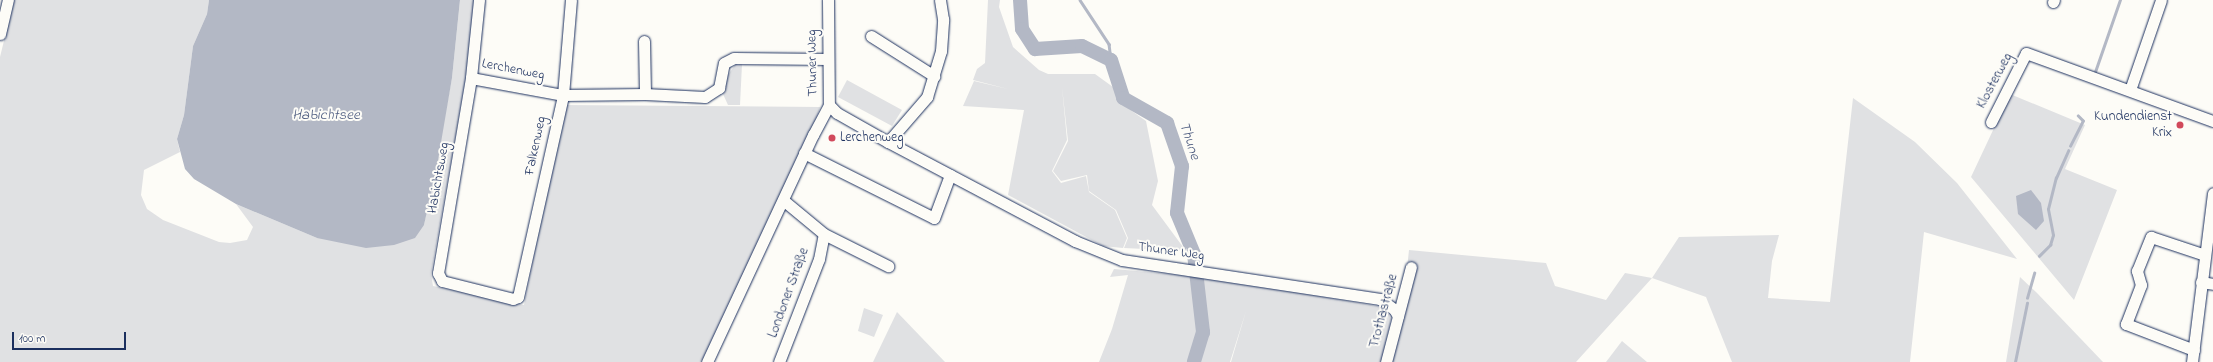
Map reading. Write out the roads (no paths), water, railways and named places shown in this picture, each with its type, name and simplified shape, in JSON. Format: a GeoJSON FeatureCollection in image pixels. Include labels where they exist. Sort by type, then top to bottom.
{"type":"FeatureCollection","features":[{"type":"Feature","properties":{"kind":"street"},"geometry":{"type":"LineString","coordinates":[[0,34],[8,0]]}},
{"type":"Feature","properties":{"kind":"street","name":"Habichtsweg"},"geometry":{"type":"LineString","coordinates":[[479,0],[471,78],[438,273],[442,281],[513,299],[518,297]]}},
{"type":"Feature","properties":{"kind":"street","name":"Falkenweg"},"geometry":{"type":"LineString","coordinates":[[518,297],[563,95],[571,0]]}},
{"type":"Feature","properties":{"kind":"street","name":"Thuner Weg"},"geometry":{"type":"LineString","coordinates":[[828,0],[829,105],[837,113],[888,142],[1075,241],[1118,259],[1380,299],[1394,309],[1398,316]]}},
{"type":"Feature","properties":{"kind":"street"},"geometry":{"type":"LineString","coordinates":[[888,142],[926,97],[934,76],[941,51],[943,19],[940,0]]}},
{"type":"Feature","properties":{"kind":"street"},"geometry":{"type":"LineString","coordinates":[[2161,0],[2130,90],[2213,121]]}},
{"type":"Feature","properties":{"kind":"street"},"geometry":{"type":"LineString","coordinates":[[871,36],[934,76]]}},
{"type":"Feature","properties":{"kind":"street"},"geometry":{"type":"LineString","coordinates":[[644,41],[645,94]]}},
{"type":"Feature","properties":{"kind":"street","name":"Klosterweg"},"geometry":{"type":"LineString","coordinates":[[1991,122],[2026,54],[2130,90]]}},
{"type":"Feature","properties":{"kind":"street","name":"Lerchenweg"},"geometry":{"type":"LineString","coordinates":[[471,78],[563,95],[645,94],[705,97],[719,88],[724,63],[734,58],[828,59]]}},
{"type":"Feature","properties":{"kind":"street"},"geometry":{"type":"LineString","coordinates":[[707,362],[804,153],[829,105]]}},
{"type":"Feature","properties":{"kind":"street"},"geometry":{"type":"LineString","coordinates":[[804,153],[934,218],[950,175]]}},
{"type":"Feature","properties":{"kind":"street"},"geometry":{"type":"LineString","coordinates":[[2192,362],[2213,193]]}},
{"type":"Feature","properties":{"kind":"street","name":"Londoner Straße"},"geometry":{"type":"LineString","coordinates":[[783,200],[824,234],[888,266]]}},
{"type":"Feature","properties":{"kind":"street","name":"Londoner Straße"},"geometry":{"type":"LineString","coordinates":[[779,362],[819,259],[824,234]]}},
{"type":"Feature","properties":{"kind":"street"},"geometry":{"type":"LineString","coordinates":[[2194,350],[2126,324],[2141,284],[2137,271],[2151,237],[2205,254]]}},
{"type":"Feature","properties":{"kind":"street","name":"Trothastraße"},"geometry":{"type":"LineString","coordinates":[[1386,362],[1411,267]]}},
{"type":"Feature","properties":{"kind":"street"},"geometry":{"type":"LineString","coordinates":[[2201,282],[2213,284]]}},
{"type":"Feature","properties":{"kind":"water","name":"Habichtsee"},"geometry":{"type":"Polygon","coordinates":[[[209,0],[460,0],[452,78],[437,166],[424,225],[415,238],[394,245],[366,248],[317,238],[236,204],[194,179],[185,169],[177,139],[184,115],[193,46],[207,14],[209,0]]]}},
{"type":"Feature","properties":{"kind":"water"},"geometry":{"type":"Polygon","coordinates":[[[2031,190],[2041,203],[2044,221],[2036,230],[2018,214],[2016,196],[2031,190]]]}},
{"type":"Feature","properties":{"kind":"waterway","name":"Thune"},"geometry":{"type":"LineString","coordinates":[[1020,0],[1022,29],[1035,49],[1082,46],[1111,60],[1123,98],[1167,123],[1182,166],[1177,213],[1194,254],[1203,332],[1194,362]]}},
{"type":"Feature","properties":{"kind":"waterway"},"geometry":{"type":"LineString","coordinates":[[1080,0],[1109,44],[1111,60]]}},
{"type":"Feature","properties":{"kind":"waterway"},"geometry":{"type":"LineString","coordinates":[[2095,72],[2120,0]]}},
{"type":"Feature","properties":{"kind":"waterway"},"geometry":{"type":"LineString","coordinates":[[2070,146],[2083,121],[2078,116]]}},
{"type":"Feature","properties":{"kind":"waterway"},"geometry":{"type":"LineString","coordinates":[[2039,256],[2050,245],[2053,235],[2048,209],[2056,178],[2068,151]]}},
{"type":"Feature","properties":{"kind":"waterway"},"geometry":{"type":"LineString","coordinates":[[2027,298],[2034,273]]}},
{"type":"Feature","properties":{"kind":"waterway"},"geometry":{"type":"LineString","coordinates":[[2015,362],[2027,303]]}},
{"type":"Feature","properties":{"kind":"place","name":"Kundendienst Krix"},"geometry":{"type":"Point","coordinates":[2180,125]}},
{"type":"Feature","properties":{"kind":"place","name":"Lerchenweg"},"geometry":{"type":"Point","coordinates":[832,138]}}]}
